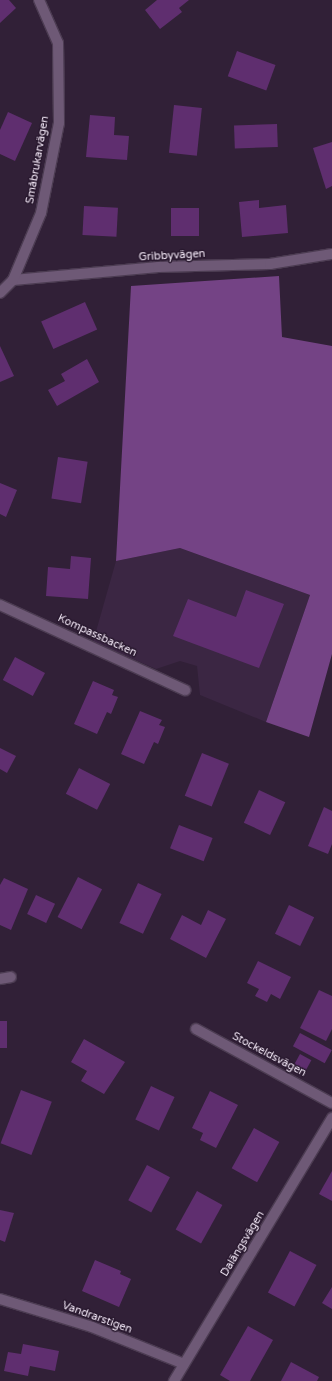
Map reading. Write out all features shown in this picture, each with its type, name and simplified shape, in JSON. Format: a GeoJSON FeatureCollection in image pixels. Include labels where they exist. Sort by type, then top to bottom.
{"type":"FeatureCollection","features":[{"type":"Feature","properties":{"kind":"street","name":"Småbrukarvägen"},"geometry":{"type":"LineString","coordinates":[[0,293],[13,280],[41,213],[59,122],[58,43],[39,0]]}},
{"type":"Feature","properties":{"kind":"street","name":"Gribbyvägen"},"geometry":{"type":"LineString","coordinates":[[13,280],[158,267],[270,264],[332,254]]}},
{"type":"Feature","properties":{"kind":"street","name":"Kompassbacken"},"geometry":{"type":"LineString","coordinates":[[0,605],[185,690]]}},
{"type":"Feature","properties":{"kind":"street"},"geometry":{"type":"LineString","coordinates":[[0,979],[11,977]]}},
{"type":"Feature","properties":{"kind":"street","name":"Stockeldsvägen"},"geometry":{"type":"LineString","coordinates":[[196,1029],[332,1103]]}},
{"type":"Feature","properties":{"kind":"street","name":"Dalängsvägen"},"geometry":{"type":"LineString","coordinates":[[174,1381],[332,1118]]}},
{"type":"Feature","properties":{"kind":"street","name":"Vandrarstigen"},"geometry":{"type":"LineString","coordinates":[[0,1299],[92,1327],[184,1364]]}},
{"type":"Feature","properties":{"kind":"shaded area"},"geometry":{"type":"Polygon","coordinates":[[[279,276],[282,337],[332,346],[332,654],[309,737],[266,722],[310,595],[180,548],[116,561],[131,286],[279,276]]]}},
{"type":"Feature","properties":{"kind":"shaded area"},"geometry":{"type":"Polygon","coordinates":[[[180,548],[310,595],[266,722],[200,695],[197,666],[180,661],[156,669],[93,642],[116,561],[180,548]]]}},
{"type":"Feature","properties":{"kind":"building"},"geometry":{"type":"Polygon","coordinates":[[[0,0],[9,0],[16,8],[0,23],[0,0]]]}},
{"type":"Feature","properties":{"kind":"building"},"geometry":{"type":"Polygon","coordinates":[[[157,0],[189,0],[179,8],[182,12],[160,29],[145,10],[157,0]]]}},
{"type":"Feature","properties":{"kind":"building"},"geometry":{"type":"Polygon","coordinates":[[[237,51],[276,65],[266,90],[228,76],[237,51]]]}},
{"type":"Feature","properties":{"kind":"building"},"geometry":{"type":"Polygon","coordinates":[[[174,105],[202,108],[197,156],[169,153],[174,105]]]}},
{"type":"Feature","properties":{"kind":"building"},"geometry":{"type":"Polygon","coordinates":[[[8,112],[32,123],[15,161],[0,154],[0,130],[8,112]]]}},
{"type":"Feature","properties":{"kind":"building"},"geometry":{"type":"Polygon","coordinates":[[[90,115],[115,117],[114,135],[129,136],[127,160],[86,157],[90,115]]]}},
{"type":"Feature","properties":{"kind":"building"},"geometry":{"type":"Polygon","coordinates":[[[277,124],[278,147],[235,148],[234,126],[277,124]]]}},
{"type":"Feature","properties":{"kind":"building"},"geometry":{"type":"Polygon","coordinates":[[[332,142],[332,186],[326,189],[313,148],[332,142]]]}},
{"type":"Feature","properties":{"kind":"building"},"geometry":{"type":"Polygon","coordinates":[[[259,200],[259,208],[286,205],[288,233],[242,237],[239,202],[259,200]]]}},
{"type":"Feature","properties":{"kind":"building"},"geometry":{"type":"Polygon","coordinates":[[[84,206],[118,208],[116,237],[82,235],[84,206]]]}},
{"type":"Feature","properties":{"kind":"building"},"geometry":{"type":"Polygon","coordinates":[[[171,208],[199,208],[199,236],[171,236],[171,208]]]}},
{"type":"Feature","properties":{"kind":"building"},"geometry":{"type":"Polygon","coordinates":[[[85,302],[97,329],[53,349],[41,322],[85,302]]]}},
{"type":"Feature","properties":{"kind":"building"},"geometry":{"type":"Polygon","coordinates":[[[0,346],[14,376],[0,382],[0,346]]]}},
{"type":"Feature","properties":{"kind":"building"},"geometry":{"type":"Polygon","coordinates":[[[87,359],[99,382],[57,406],[48,390],[65,381],[61,374],[87,359]]]}},
{"type":"Feature","properties":{"kind":"building"},"geometry":{"type":"Polygon","coordinates":[[[58,457],[88,462],[81,503],[51,498],[58,457]]]}},
{"type":"Feature","properties":{"kind":"building"},"geometry":{"type":"Polygon","coordinates":[[[0,483],[17,490],[6,517],[0,514],[0,483]]]}},
{"type":"Feature","properties":{"kind":"building"},"geometry":{"type":"Polygon","coordinates":[[[71,556],[91,558],[88,599],[46,596],[48,567],[70,569],[71,556]]]}},
{"type":"Feature","properties":{"kind":"building"},"geometry":{"type":"Polygon","coordinates":[[[246,590],[284,604],[259,668],[173,636],[188,599],[236,617],[246,590]]]}},
{"type":"Feature","properties":{"kind":"building"},"geometry":{"type":"Polygon","coordinates":[[[15,657],[45,673],[33,696],[3,680],[15,657]]]}},
{"type":"Feature","properties":{"kind":"building"},"geometry":{"type":"Polygon","coordinates":[[[93,681],[114,690],[112,695],[118,697],[111,714],[107,712],[97,734],[74,724],[93,681]]]}},
{"type":"Feature","properties":{"kind":"building"},"geometry":{"type":"Polygon","coordinates":[[[140,711],[162,720],[159,725],[165,727],[158,744],[154,742],[144,764],[121,754],[140,711]]]}},
{"type":"Feature","properties":{"kind":"building"},"geometry":{"type":"Polygon","coordinates":[[[0,748],[16,756],[7,773],[0,769],[0,748]]]}},
{"type":"Feature","properties":{"kind":"building"},"geometry":{"type":"Polygon","coordinates":[[[202,753],[229,764],[212,807],[185,796],[202,753]]]}},
{"type":"Feature","properties":{"kind":"building"},"geometry":{"type":"Polygon","coordinates":[[[79,768],[110,784],[97,810],[66,794],[79,768]]]}},
{"type":"Feature","properties":{"kind":"building"},"geometry":{"type":"Polygon","coordinates":[[[259,790],[285,802],[270,835],[244,823],[259,790]]]}},
{"type":"Feature","properties":{"kind":"building"},"geometry":{"type":"Polygon","coordinates":[[[324,807],[332,811],[332,844],[328,854],[308,846],[324,807]]]}},
{"type":"Feature","properties":{"kind":"building"},"geometry":{"type":"Polygon","coordinates":[[[179,825],[213,838],[204,861],[170,848],[179,825]]]}},
{"type":"Feature","properties":{"kind":"building"},"geometry":{"type":"Polygon","coordinates":[[[78,877],[102,889],[82,929],[58,917],[78,877]]]}},
{"type":"Feature","properties":{"kind":"building"},"geometry":{"type":"Polygon","coordinates":[[[4,878],[28,889],[11,930],[0,925],[0,885],[4,878]]]}},
{"type":"Feature","properties":{"kind":"building"},"geometry":{"type":"Polygon","coordinates":[[[138,883],[162,894],[143,934],[119,923],[138,883]]]}},
{"type":"Feature","properties":{"kind":"building"},"geometry":{"type":"Polygon","coordinates":[[[36,895],[55,904],[46,923],[27,914],[36,895]]]}},
{"type":"Feature","properties":{"kind":"building"},"geometry":{"type":"Polygon","coordinates":[[[289,905],[314,917],[300,946],[275,934],[289,905]]]}},
{"type":"Feature","properties":{"kind":"building"},"geometry":{"type":"Polygon","coordinates":[[[208,910],[226,919],[206,958],[170,939],[182,915],[201,925],[208,910]]]}},
{"type":"Feature","properties":{"kind":"building"},"geometry":{"type":"Polygon","coordinates":[[[258,961],[291,977],[280,999],[271,994],[267,1002],[255,996],[259,989],[247,983],[258,961]]]}},
{"type":"Feature","properties":{"kind":"building"},"geometry":{"type":"Polygon","coordinates":[[[319,990],[332,996],[332,1029],[326,1041],[300,1028],[319,990]]]}},
{"type":"Feature","properties":{"kind":"building"},"geometry":{"type":"Polygon","coordinates":[[[0,1021],[7,1021],[7,1048],[0,1048],[0,1021]]]}},
{"type":"Feature","properties":{"kind":"building"},"geometry":{"type":"Polygon","coordinates":[[[300,1033],[332,1050],[325,1063],[293,1046],[300,1033]]]}},
{"type":"Feature","properties":{"kind":"building"},"geometry":{"type":"Polygon","coordinates":[[[84,1039],[125,1062],[104,1094],[81,1081],[87,1071],[71,1062],[84,1039]]]}},
{"type":"Feature","properties":{"kind":"building"},"geometry":{"type":"Polygon","coordinates":[[[300,1054],[311,1060],[304,1074],[292,1068],[300,1054]]]}},
{"type":"Feature","properties":{"kind":"building"},"geometry":{"type":"Polygon","coordinates":[[[151,1086],[175,1097],[159,1131],[135,1120],[151,1086]]]}},
{"type":"Feature","properties":{"kind":"building"},"geometry":{"type":"Polygon","coordinates":[[[21,1090],[52,1102],[31,1155],[1,1143],[21,1090]]]}},
{"type":"Feature","properties":{"kind":"building"},"geometry":{"type":"Polygon","coordinates":[[[210,1091],[238,1105],[216,1148],[200,1140],[203,1133],[192,1128],[210,1091]]]}},
{"type":"Feature","properties":{"kind":"building"},"geometry":{"type":"Polygon","coordinates":[[[254,1128],[279,1142],[257,1182],[232,1168],[254,1128]]]}},
{"type":"Feature","properties":{"kind":"building"},"geometry":{"type":"Polygon","coordinates":[[[147,1165],[170,1177],[151,1213],[128,1200],[147,1165]]]}},
{"type":"Feature","properties":{"kind":"building"},"geometry":{"type":"Polygon","coordinates":[[[332,1171],[332,1201],[319,1194],[332,1171]]]}},
{"type":"Feature","properties":{"kind":"building"},"geometry":{"type":"Polygon","coordinates":[[[197,1191],[222,1205],[201,1244],[176,1229],[197,1191]]]}},
{"type":"Feature","properties":{"kind":"building"},"geometry":{"type":"Polygon","coordinates":[[[0,1210],[14,1213],[5,1242],[0,1240],[0,1210]]]}},
{"type":"Feature","properties":{"kind":"building"},"geometry":{"type":"Polygon","coordinates":[[[290,1251],[316,1265],[294,1307],[268,1292],[290,1251]]]}},
{"type":"Feature","properties":{"kind":"building"},"geometry":{"type":"Polygon","coordinates":[[[95,1260],[121,1271],[120,1274],[131,1279],[119,1307],[82,1291],[95,1260]]]}},
{"type":"Feature","properties":{"kind":"building"},"geometry":{"type":"Polygon","coordinates":[[[332,1287],[332,1309],[322,1303],[332,1287]]]}},
{"type":"Feature","properties":{"kind":"building"},"geometry":{"type":"Polygon","coordinates":[[[248,1326],[273,1340],[250,1381],[230,1381],[220,1375],[248,1326]]]}},
{"type":"Feature","properties":{"kind":"building"},"geometry":{"type":"Polygon","coordinates":[[[23,1344],[59,1351],[55,1371],[30,1366],[28,1376],[4,1371],[8,1352],[21,1354],[23,1344]]]}},
{"type":"Feature","properties":{"kind":"building"},"geometry":{"type":"Polygon","coordinates":[[[291,1362],[319,1377],[317,1381],[281,1381],[291,1362]]]}}]}
